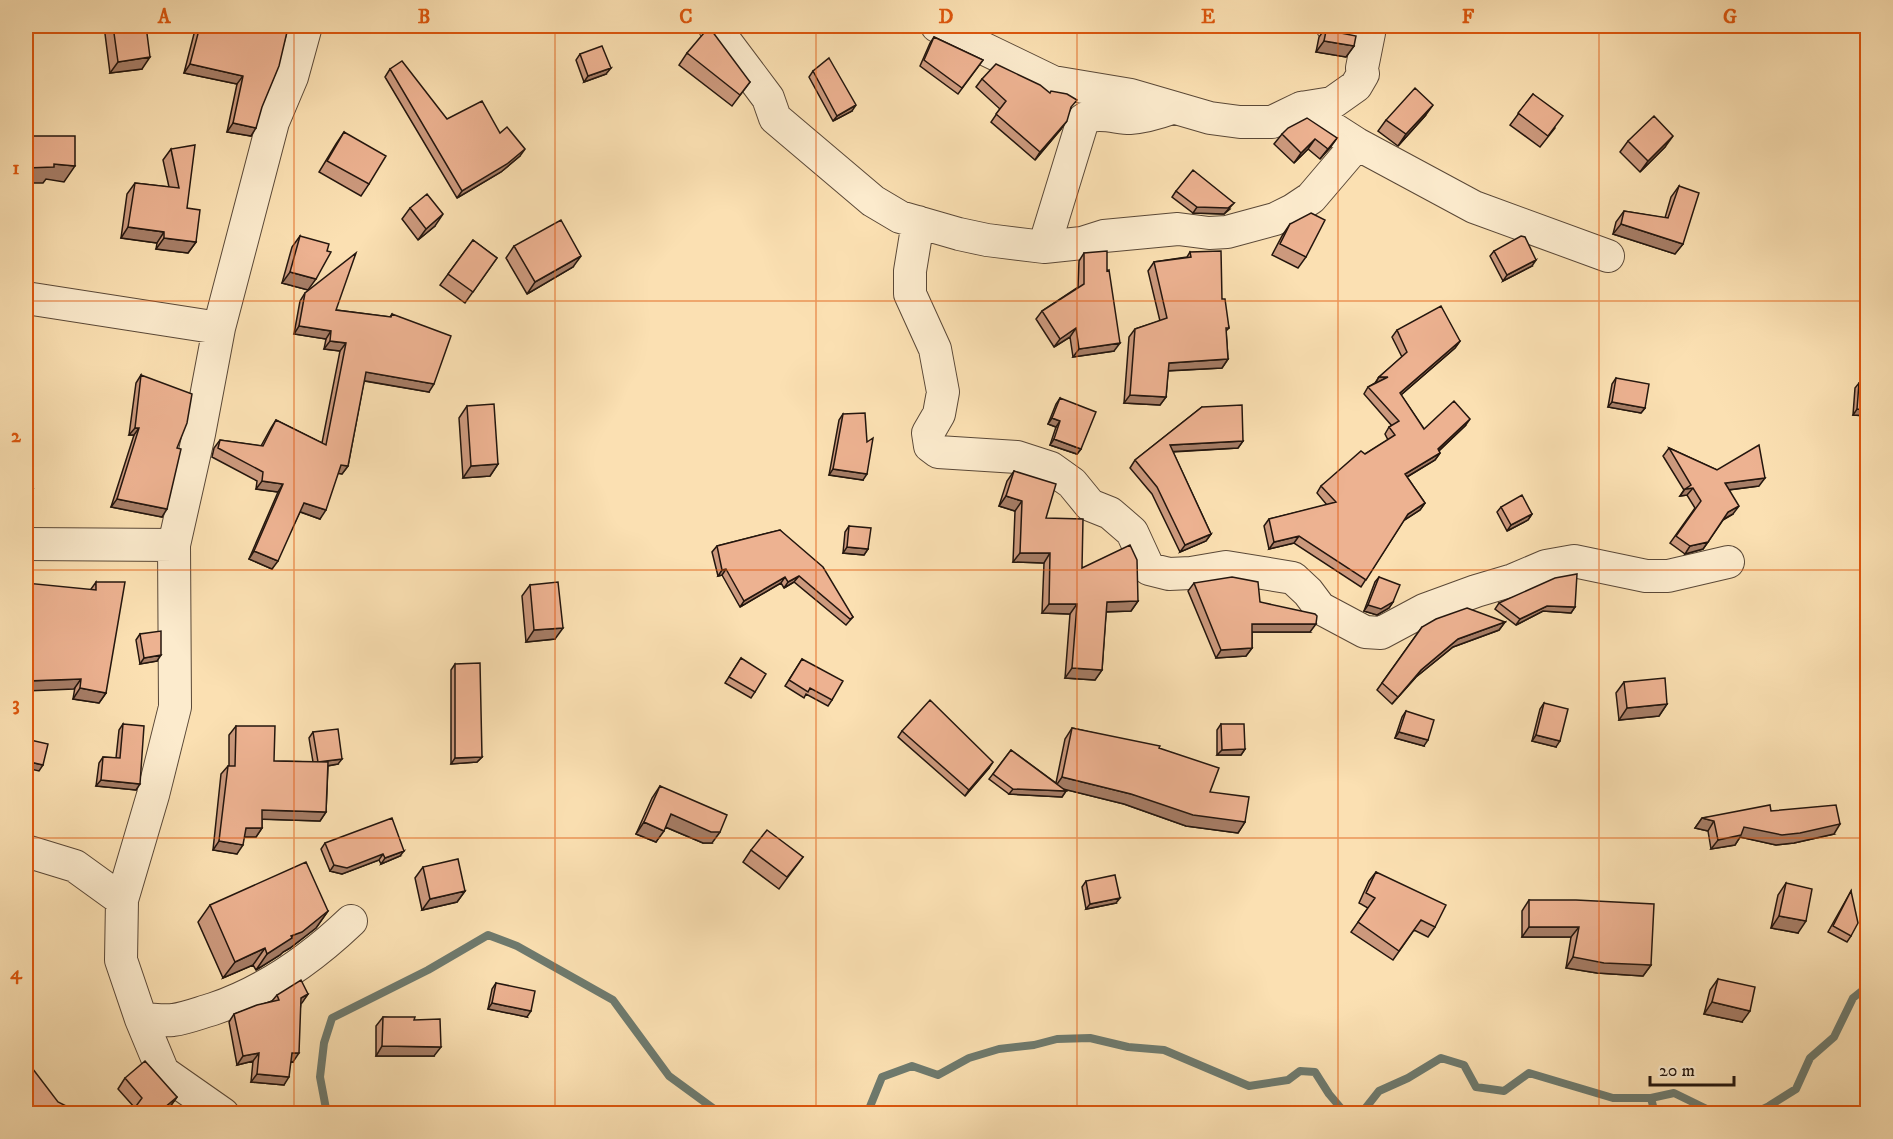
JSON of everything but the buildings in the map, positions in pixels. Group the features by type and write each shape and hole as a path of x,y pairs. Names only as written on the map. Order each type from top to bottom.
{"street":[{"path":"223,1113 163,1072 141,1019 121,960 122,900 150,805 175,707 174,545 199,434 219,327 273,122 292,77 306,26"},
{"path":"714,26 768,98 775,118 873,201 900,217 987,240 1044,247 1082,243 1104,236 1178,229 1209,233 1227,231 1275,219 1311,198 1357,144"},
{"path":"937,26 1053,82 1131,95 1210,118 1239,122 1272,122 1301,108 1332,103 1347,94 1361,80 1369,33 1332,26"},
{"path":"1044,247 1083,120 1092,115 1129,118 1145,116 1176,107"},
{"path":"1301,108 1357,144 1474,207 1608,256"},
{"path":"918,222 910,272 910,294 935,349 942,392 939,414 927,433 930,446 939,452 1017,457 1051,468 1072,483 1090,505 1110,513 1132,532 1149,569 1169,574 1226,567 1293,578 1320,608 1365,632 1381,633 1424,610 1513,580 1546,566 1574,561 1646,576 1668,576 1728,562"},
{"path":"26,298 219,327"},
{"path":"26,544 174,545"},
{"path":"26,851 75,866 122,900"},
{"path":"141,1019 171,1020 188,1017 242,999 297,967 351,921"}],"waterway":[{"path":"327,1114 320,1077 324,1043 332,1018 428,970 488,935 517,946 613,1000 669,1076 721,1114"},
{"path":"1752,1114 1796,1089 1810,1058 1834,1037 1853,998 1868,986"},
{"path":"867,1114 882,1077 912,1066 938,1075 969,1058 999,1049 1034,1045 1057,1039 1090,1038 1128,1047 1164,1050 1249,1086 1288,1080 1300,1071 1315,1072 1345,1113 1364,1110 1379,1091 1408,1078 1441,1058 1464,1065 1476,1087 1504,1091 1529,1073 1613,1098 1651,1098 1674,1093 1717,1114"},
{"path":"1651,1098 1655,1114"}]}
